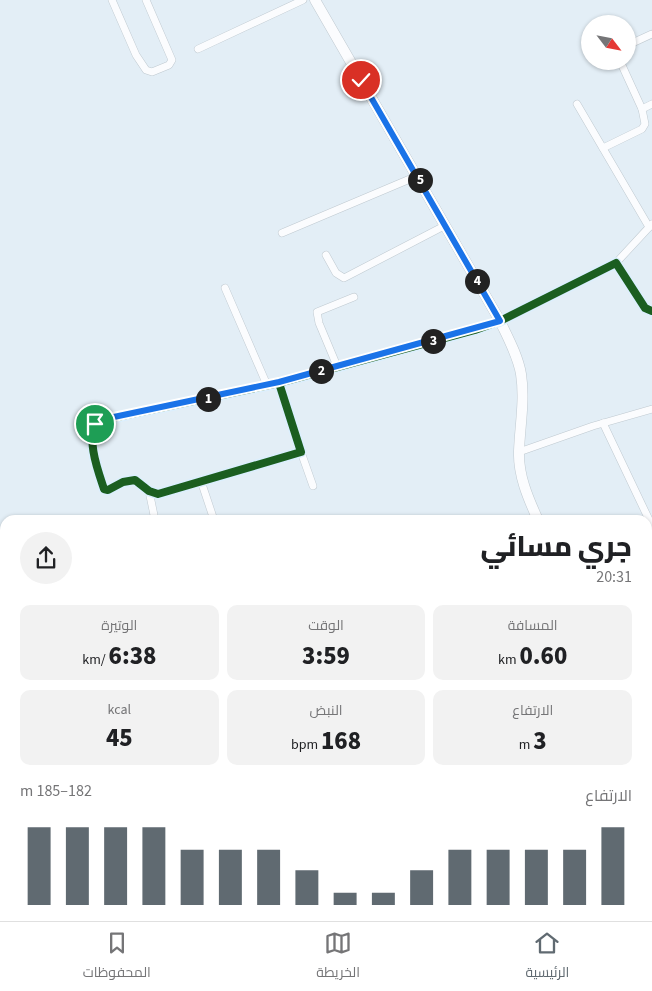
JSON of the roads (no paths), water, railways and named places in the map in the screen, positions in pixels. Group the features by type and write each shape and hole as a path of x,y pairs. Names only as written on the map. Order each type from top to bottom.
{"main road":[{"path":"315,0 446,225 500,321 515,354 521,374 523,400 519,452 522,480 536,515"}],"street":[{"path":"112,0 139,61 146,70 152,72 169,65 172,60 146,0"},
{"path":"198,48 304,0"},
{"path":"636,41 652,34"},
{"path":"603,148 642,129 645,124 642,109 624,70"},
{"path":"301,452 158,494 149,491 135,480 123,482 108,490 104,489 93,448 94,429 98,421 267,385 500,321 616,262 651,225 577,104"},
{"path":"642,109 652,104"},
{"path":"282,233 418,176"},
{"path":"326,255 336,273 344,278 446,225"},
{"path":"616,262 645,308 652,311"},
{"path":"225,288 267,385"},
{"path":"338,366 319,323 317,312 354,297"},
{"path":"279,382 314,486"},
{"path":"519,452 603,423 652,409"},
{"path":"603,423 647,515"},
{"path":"201,481 212,515"},
{"path":"149,491 154,515"}]}
